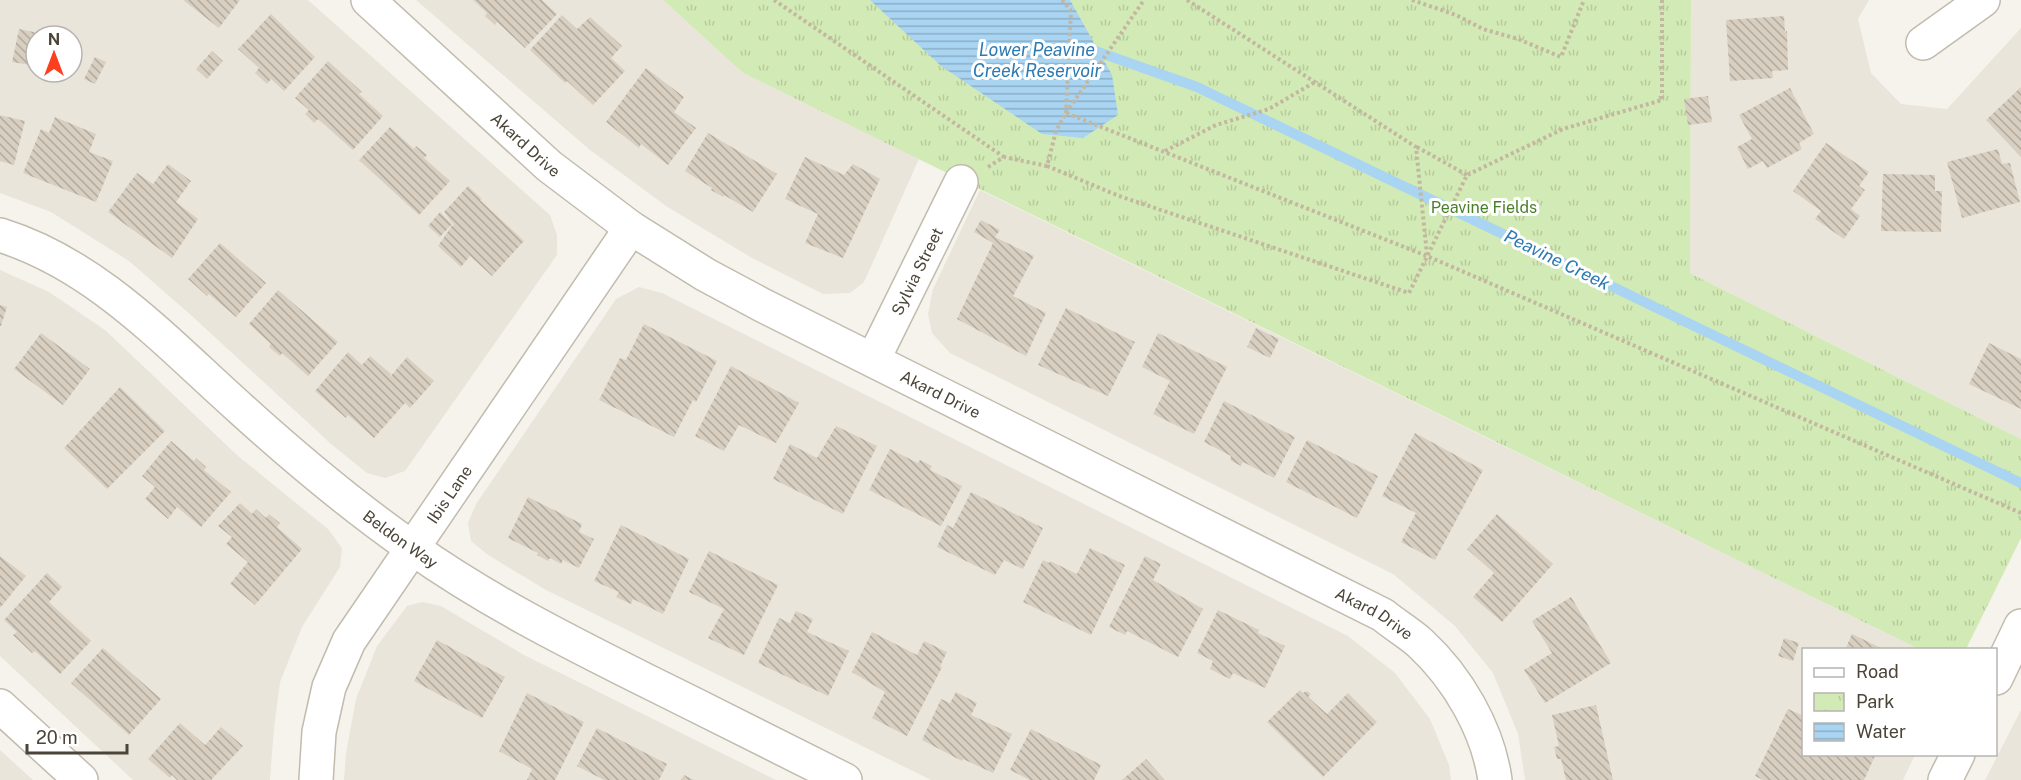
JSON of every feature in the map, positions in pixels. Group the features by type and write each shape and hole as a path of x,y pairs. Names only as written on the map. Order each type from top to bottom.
{"street":[{"name":"Akard Drive","path":"368,0 549,166 631,228 706,275 1383,615 1421,644 1455,683 1477,722 1493,766 1495,780"},
{"path":"1923,43 1983,0"},
{"name":"Sylvia Street","path":"873,360 961,182"},
{"name":"Ibis Lane","path":"316,780 319,732 329,687 349,641 631,228"},
{"name":"Beldon Way","path":"0,235 20,241 65,263 113,294 299,462 412,548 502,605 589,652 845,780"},
{"path":"1997,674 2021,626"},
{"path":"0,706 81,780"},
{"path":"1946,780 1957,756"}],"path":[{"path":"774,0 1004,157 1047,166 1119,196 1409,293 1467,175 1563,129 1662,100 1662,0"},
{"path":"1062,0 1071,11 1066,113"},
{"path":"1047,166 1056,131 1066,113 1144,0"},
{"path":"1187,0 1416,147 1467,175"},
{"path":"1412,0 1561,57 1584,0"},
{"path":"1164,152 1216,125 1269,109 1316,82"},
{"path":"1066,113 1427,256 2021,513"},
{"path":"1416,147 1427,256"},
{"path":"961,182 1004,157"}],"shaded area":[{"path":"0,0 308,0 550,215 557,235 557,255 405,471 385,478 367,473 331,444 129,261 51,212 0,193"},
{"path":"416,0 663,0 743,73 919,159 864,282 850,293 823,294 752,258 666,206 590,150"},
{"path":"1691,0 1869,0 1858,19 1871,73 1901,104 1947,109 2021,28 2021,439 1690,273"},
{"path":"980,190 1917,648 1802,648 1802,756 1915,756 1903,780 1525,780 1518,734 1493,673 1455,626 1393,574 950,353 932,333 928,314 933,289"},
{"path":"0,270 49,292 105,330 238,456 328,529 342,548 340,567 302,627 280,682 270,780 133,780 0,656"},
{"path":"639,287 662,293 1348,636 1395,673 1430,719 1449,765 1451,780 931,780 546,590 488,555 471,541 468,523 476,504 616,299"},
{"path":"422,602 441,606 524,655 776,780 344,780 346,753 356,699 377,646 407,606"},
{"path":"2021,710 2021,780 1985,780"},
{"path":"0,750 33,780 0,780"}],"green space":[{"name":"Peavine Fields","path":"663,0 1691,0 1690,273 2021,439 2021,538 1966,648 1917,648 743,73"}],"water":[{"name":"Lower Peavine Creek Reservoir","path":"870,0 1070,0 1112,75 1118,115 1083,138 1042,134 941,66"}],"building":[{"path":"183,0 240,0 219,28"},
{"path":"473,0 542,0 557,14 525,48 497,22 495,25 485,16 487,13"},
{"path":"271,14 315,57 284,91 271,79 267,84 255,73 259,68 238,49"},
{"path":"562,15 577,29 590,17 622,46 611,58 625,71 593,105 567,81 565,83 530,50"},
{"path":"1784,16 1785,32 1787,31 1788,70 1772,71 1773,78 1730,81 1726,20"},
{"path":"19,29 24,30 24,64 12,62"},
{"path":"212,51 223,61 207,79 196,69"},
{"path":"95,57 106,62 95,84 84,79"},
{"path":"328,61 362,92 359,94 383,116 353,150 318,119 314,123 305,114 309,110 295,98"},
{"path":"646,68 684,97 674,112 696,128 668,165 641,144 639,148 606,122"},
{"path":"2021,87 2021,157 1986,120"},
{"path":"1790,88 1814,134 1799,143 1802,149 1767,168 1763,161 1748,169 1737,147 1752,139 1739,115"},
{"path":"1708,96 1712,122 1688,125 1684,99"},
{"path":"0,115 25,121 14,165 0,161"},
{"path":"55,117 96,134 89,152 113,161 96,202 23,173 41,129 49,133"},
{"path":"390,127 414,149 416,146 427,155 424,158 450,181 419,215 359,160"},
{"path":"708,133 777,174 753,212 711,190 712,188 685,171"},
{"path":"1826,143 1869,172 1859,186 1865,190 1851,209 1860,216 1844,239 1815,219 1821,211 1793,191"},
{"path":"1998,149 2002,164 2010,163 2020,202 1962,218 1947,162"},
{"path":"805,157 844,175 853,164 880,179 843,258 805,243 818,214 785,199"},
{"path":"168,164 191,181 176,202 198,219 172,258 108,212 137,173 153,184"},
{"path":"1883,174 1935,175 1935,191 1942,191 1941,232 1881,231"},
{"path":"468,186 524,241 492,276 470,256 461,267 438,246 453,224 444,212"},
{"path":"440,212 452,224 440,237 428,226"},
{"path":"981,220 1000,230 995,237 1034,256 1013,296 1046,313 1026,356 957,319 993,243 974,232"},
{"path":"220,243 266,283 236,317 188,279"},
{"path":"278,290 338,342 308,376 282,353 280,356 269,347 271,344 249,324"},
{"path":"0,305 7,307 1,326 0,326"},
{"path":"1066,308 1135,342 1108,396 1038,365"},
{"path":"644,324 717,361 696,402 693,400 674,437 599,400 620,358 626,360"},
{"path":"1256,328 1279,339 1270,358 1247,347"},
{"path":"41,333 90,369 63,405 14,369"},
{"path":"1158,333 1227,367 1194,434 1153,414 1170,381 1142,367"},
{"path":"1989,343 2021,359 2021,409 1969,384"},
{"path":"348,352 362,365 370,356 391,374 389,378 407,357 434,381 410,408 405,403 374,438 348,415 346,418 315,391"},
{"path":"731,366 799,403 776,443 739,425 724,451 695,436"},
{"path":"120,387 165,431 107,489 64,448"},
{"path":"1224,401 1295,437 1274,478 1243,462 1241,466 1230,460 1231,456 1204,442"},
{"path":"836,426 877,446 843,514 773,479 790,444 817,458"},
{"path":"1415,433 1483,470 1435,560 1401,542 1416,513 1382,496"},
{"path":"1307,440 1378,476 1357,518 1286,482"},
{"path":"171,441 194,461 196,458 206,467 204,470 231,492 201,527 177,507 168,519 145,499 155,487 142,476"},
{"path":"890,449 918,463 920,460 932,466 930,470 962,486 941,526 869,490"},
{"path":"971,492 1043,528 1023,569 1004,560 995,575 937,547 947,525 953,528"},
{"path":"528,497 582,524 579,532 594,539 579,568 563,560 561,564 550,558 548,561 537,555 538,553 508,538"},
{"path":"240,503 252,514 256,509 266,518 269,514 280,523 277,527 302,549 255,605 230,584 248,562 226,544 232,537 218,526"},
{"path":"1497,514 1553,564 1502,622 1473,597 1494,573 1467,549"},
{"path":"621,525 689,559 663,614 633,599 631,604 616,597 619,592 594,581"},
{"path":"1090,548 1125,565 1091,635 1023,602 1043,560 1077,574"},
{"path":"709,551 778,585 744,655 708,638 724,609 689,592"},
{"path":"0,556 26,576 0,608"},
{"path":"1145,556 1161,564 1153,580 1203,609 1178,657 1127,631 1125,635 1109,627"},
{"path":"47,573 62,587 49,602 91,641 60,674 13,635 17,632 4,620"},
{"path":"1571,597 1611,663 1545,703 1524,670 1552,653 1532,621"},
{"path":"1218,610 1285,646 1265,688 1233,673 1230,679 1210,669 1213,661 1197,653"},
{"path":"796,611 813,619 807,632 849,651 828,696 758,663 779,618 790,623"},
{"path":"872,632 917,655 924,641 947,652 940,666 942,667 907,736 872,718 885,692 852,672"},
{"path":"1852,634 1881,648 1846,648"},
{"path":"1784,638 1799,643 1793,661 1778,656"},
{"path":"437,640 505,677 482,718 414,681"},
{"path":"103,648 161,699 129,735 71,683"},
{"path":"1300,690 1311,694 1308,697 1327,714 1348,693 1377,722 1323,777 1267,722"},
{"path":"956,692 977,703 971,715 1012,734 993,773 963,759 962,761 922,740 941,699 950,703"},
{"path":"527,693 584,722 555,780 527,780 532,769 499,751"},
{"path":"1596,705 1613,780 1566,780 1561,759 1557,759 1554,747 1559,746 1552,715"},
{"path":"1788,709 1802,715 1802,756 1875,756 1864,780 1763,780 1755,776"},
{"path":"180,723 205,745 221,727 243,746 211,780 177,780 172,775 170,778 148,759"},
{"path":"597,728 667,764 659,780 604,780 577,766"},
{"path":"1031,729 1101,765 1094,780 1030,780 1010,770"},
{"path":"1146,759 1165,780 1122,780"},
{"path":"684,775 694,780 681,780"}],"waterway":[{"name":"Peavine Creek","path":"1087,48 1197,87 2021,483"}]}
